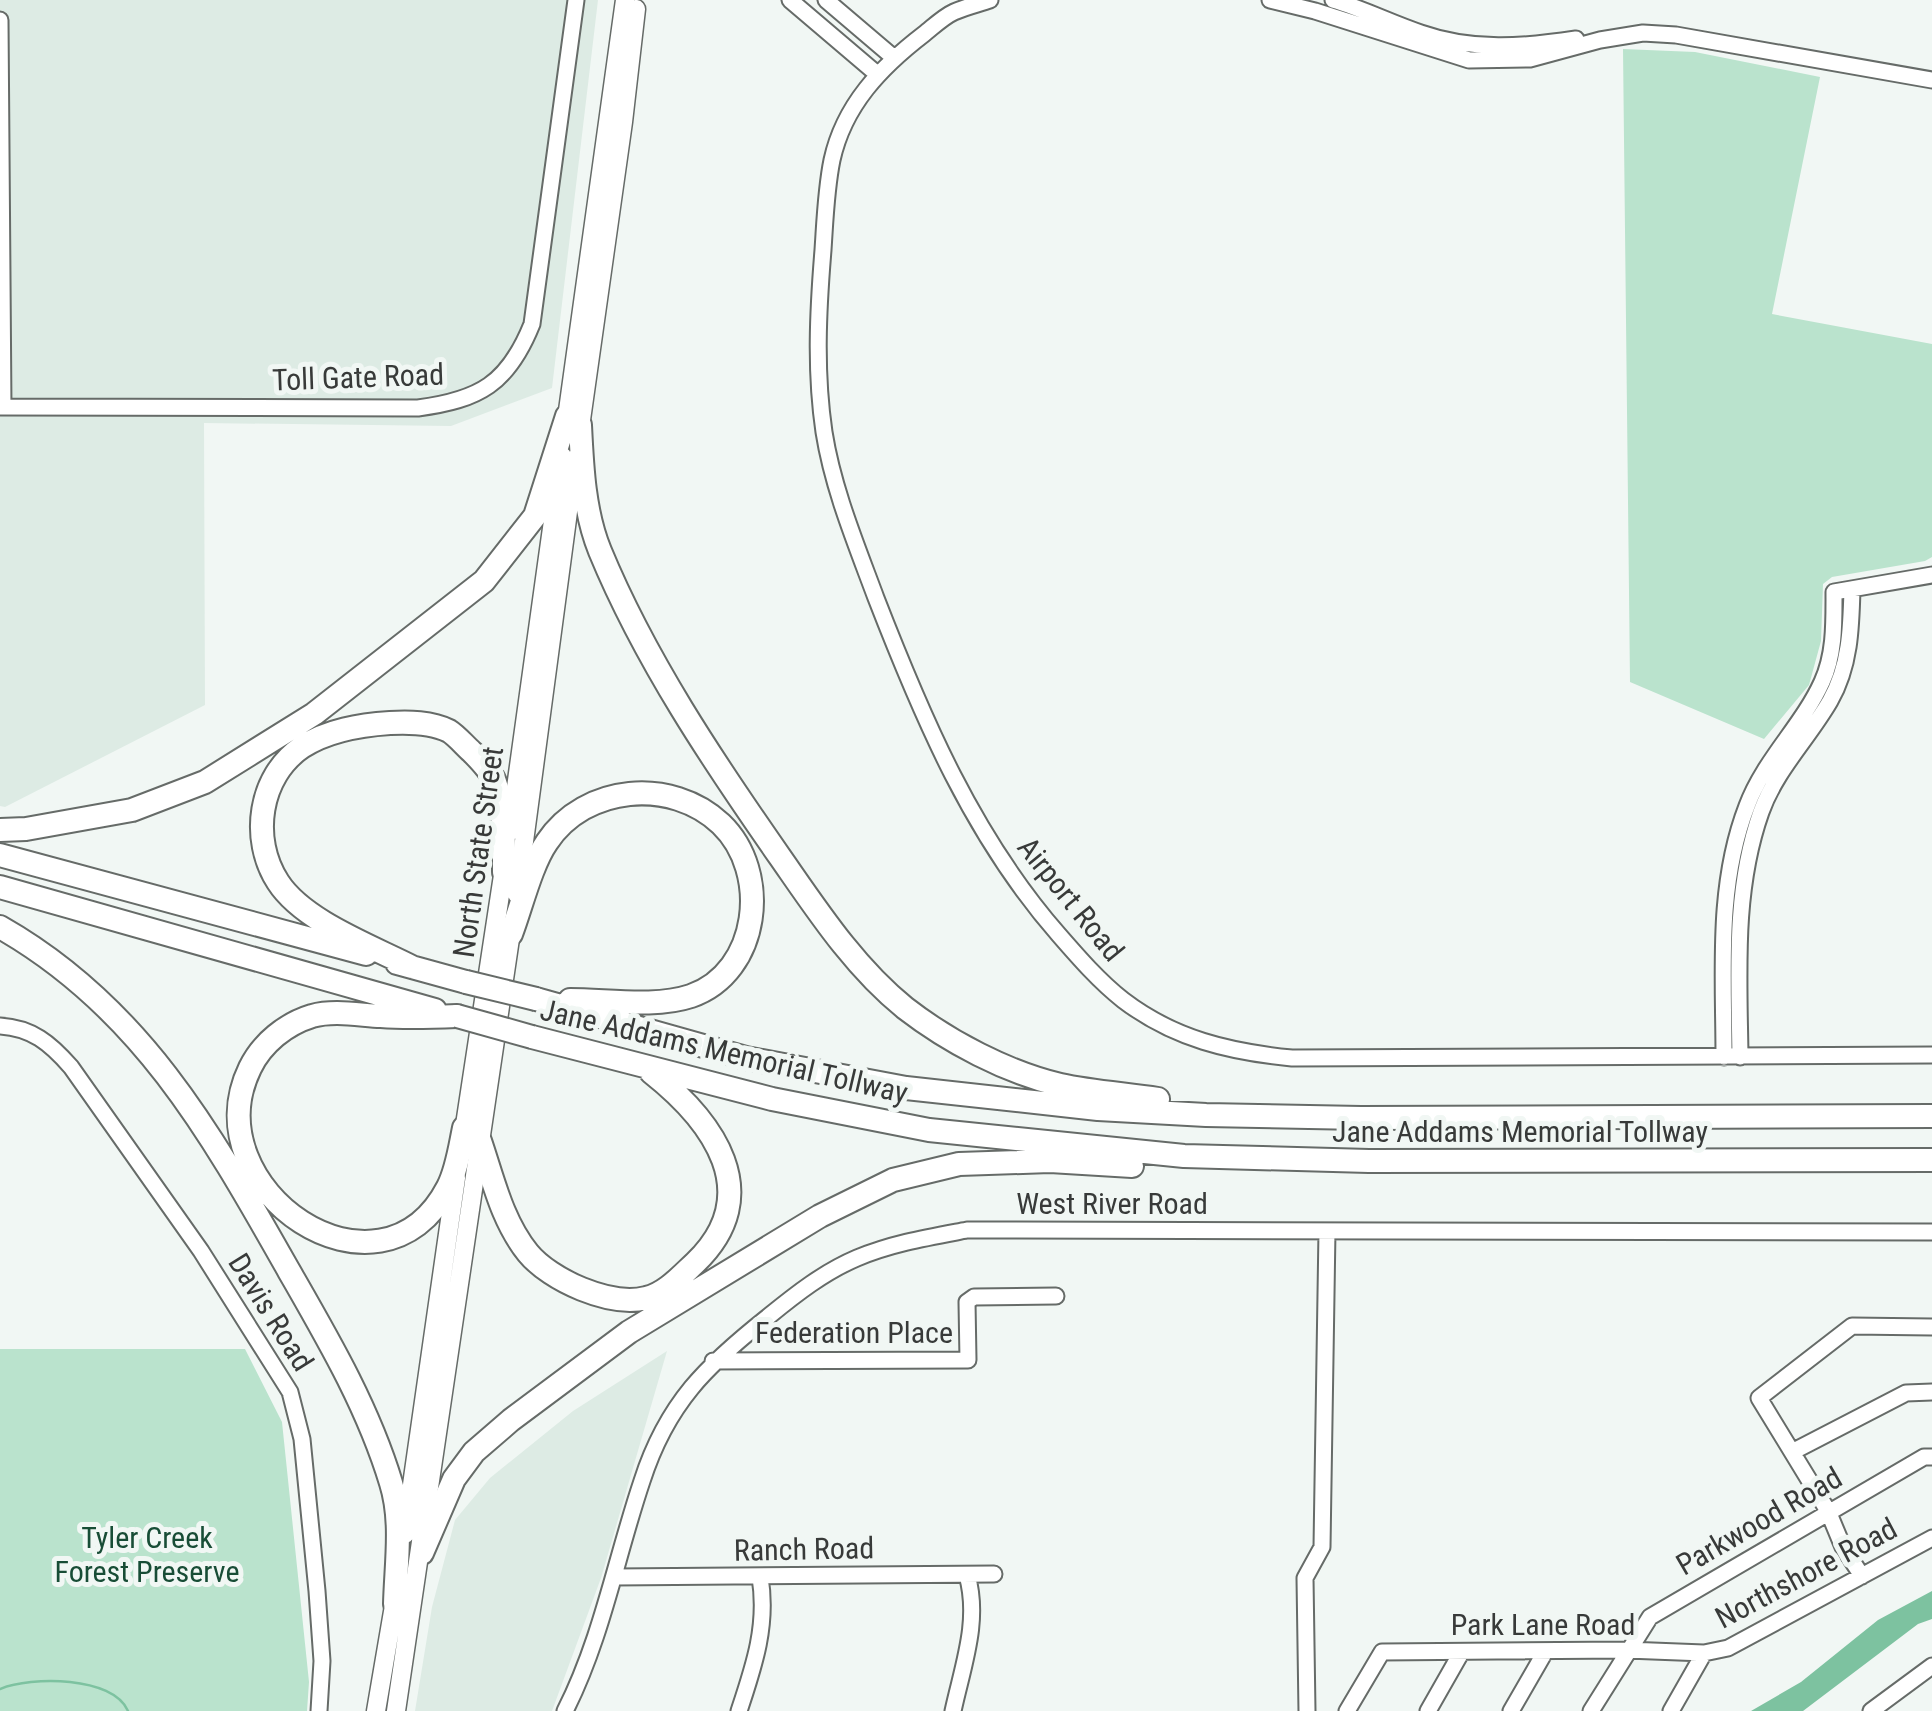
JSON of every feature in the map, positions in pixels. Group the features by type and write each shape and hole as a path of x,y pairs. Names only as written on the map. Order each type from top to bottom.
{"highway":[{"path":"0,830 132,810 205,782 314,714 484,581 535,516 574,420"},
{"path":"574,420 582,480 598,548 636,626 688,718 754,821 856,961 906,1008 972,1050 1035,1078 1229,1115"},
{"path":"412,967 304,909 278,882 261,840 263,812 268,788 288,758 304,745 336,731 374,724 415,722 450,732 494,779 503,828 504,872"},
{"path":"511,934 545,844 571,814 615,794 644,792 684,801 721,824 746,860 753,902 748,943 716,983 670,1001 536,1000"},
{"name":"Jane Addams Memorial Tollway","path":"0,855 746,1058 906,1088 1098,1109 1229,1115 1932,1116"},
{"name":"Jane Addams Memorial Tollway","path":"0,888 644,1067 772,1100 929,1130 1184,1156 1369,1162 1932,1160"},
{"path":"0,928 81,982 150,1050 262,1221 351,1379 392,1485 398,1527 395,1604"},
{"path":"457,1016 322,1014 294,1024 271,1040 251,1064 237,1121 248,1164 289,1214 326,1237 359,1242 398,1234 436,1206 472,1134"},
{"path":"472,1134 506,1217 540,1266 583,1289 626,1299 652,1297 680,1278 715,1240 728,1211 729,1188 722,1153 704,1122 675,1091 644,1067"},
{"path":"422,1552 454,1479 474,1452 526,1408 628,1332 729,1268 893,1180 959,1164 1050,1162 1264,1170 1369,1162"}],"main road":[{"name":"North State Street","path":"376,1711 472,1134 511,934 625,0"},
{"name":"North State Street","path":"396,1711 422,1552 504,872 623,122 637,0"}],"street":[{"name":"Toll Gate Road","path":"2,407 418,408 465,400 489,387 510,369 532,324 576,0"},
{"path":"790,0 877,74"},
{"path":"826,0 893,58"},
{"name":"Airport Road","path":"990,0 952,12 893,58 862,93 840,134 827,192 818,307 824,432 851,531 934,743 991,844 1044,917 1094,974 1123,1000 1182,1034 1241,1053 1292,1058 1932,1055"},
{"path":"1270,0 1469,60 1530,59 1643,33 1676,35 1932,80"},
{"path":"1333,0 1421,33 1462,43 1498,47 1583,38 1600,40"},
{"path":"0,20 2,407"},
{"path":"1732,1057 1743,875 1755,805 1768,764 1824,680 1830,658 1834,592 1932,575"},
{"path":"1755,805 1831,700 1848,654 1852,589"},
{"name":"Davis Road","path":"0,1026 22,1028 52,1044 72,1066 201,1251 290,1392 302,1439 317,1591 322,1661 319,1711"},
{"name":"West River Road","path":"565,1711 584,1675 649,1461 676,1407 713,1360 804,1287 855,1259 907,1240 967,1230 1932,1232"},
{"path":"1306,1711 1305,1578 1322,1547 1326,1231"},
{"name":"Federation Place","path":"713,1360 968,1360 966,1302 974,1297 1056,1296"},
{"path":"1862,1576 1842,1547 1828,1511 1759,1398 1852,1326 1932,1326"},
{"path":"1792,1452 1906,1393 1932,1392"},
{"name":"Parkwood Road","path":"1592,1711 1650,1617 1828,1511 1924,1457 1932,1457"},
{"name":"Northshore Road","path":"1704,1653 1728,1648 1932,1538"},
{"name":"Ranch Road","path":"615,1577 994,1574"},
{"path":"953,1711 973,1622 967,1575"},
{"path":"739,1711 761,1639 764,1603 760,1577"},
{"name":"Park Lane Road","path":"1347,1711 1382,1652 1704,1653"},
{"path":"1511,1711 1545,1652"},
{"path":"1428,1711 1462,1653"},
{"path":"1671,1711 1704,1653"},
{"path":"1871,1711 1932,1666"}],"shaded area":[{"path":"0,0 598,0 552,388 451,426 204,423 205,705 5,807 0,806"},
{"path":"667,1351 601,1578 552,1711 415,1711 432,1607 455,1520 490,1478 573,1411"},
{"path":"1932,1591 1932,1619 1918,1624 1803,1711 1751,1711 1801,1682 1878,1620"}],"green space":[{"path":"1623,49 1695,52 1820,77 1772,314 1932,344 1932,557 1832,577 1823,584 1821,641 1809,685 1764,739 1630,682"},
{"name":"Tyler Creek Forest Preserve","path":"0,1349 245,1349 282,1422 309,1682 307,1711 0,1711"}],"waterway":[{"path":"0,1689 50,1681 89,1685 119,1699 128,1711"}]}
